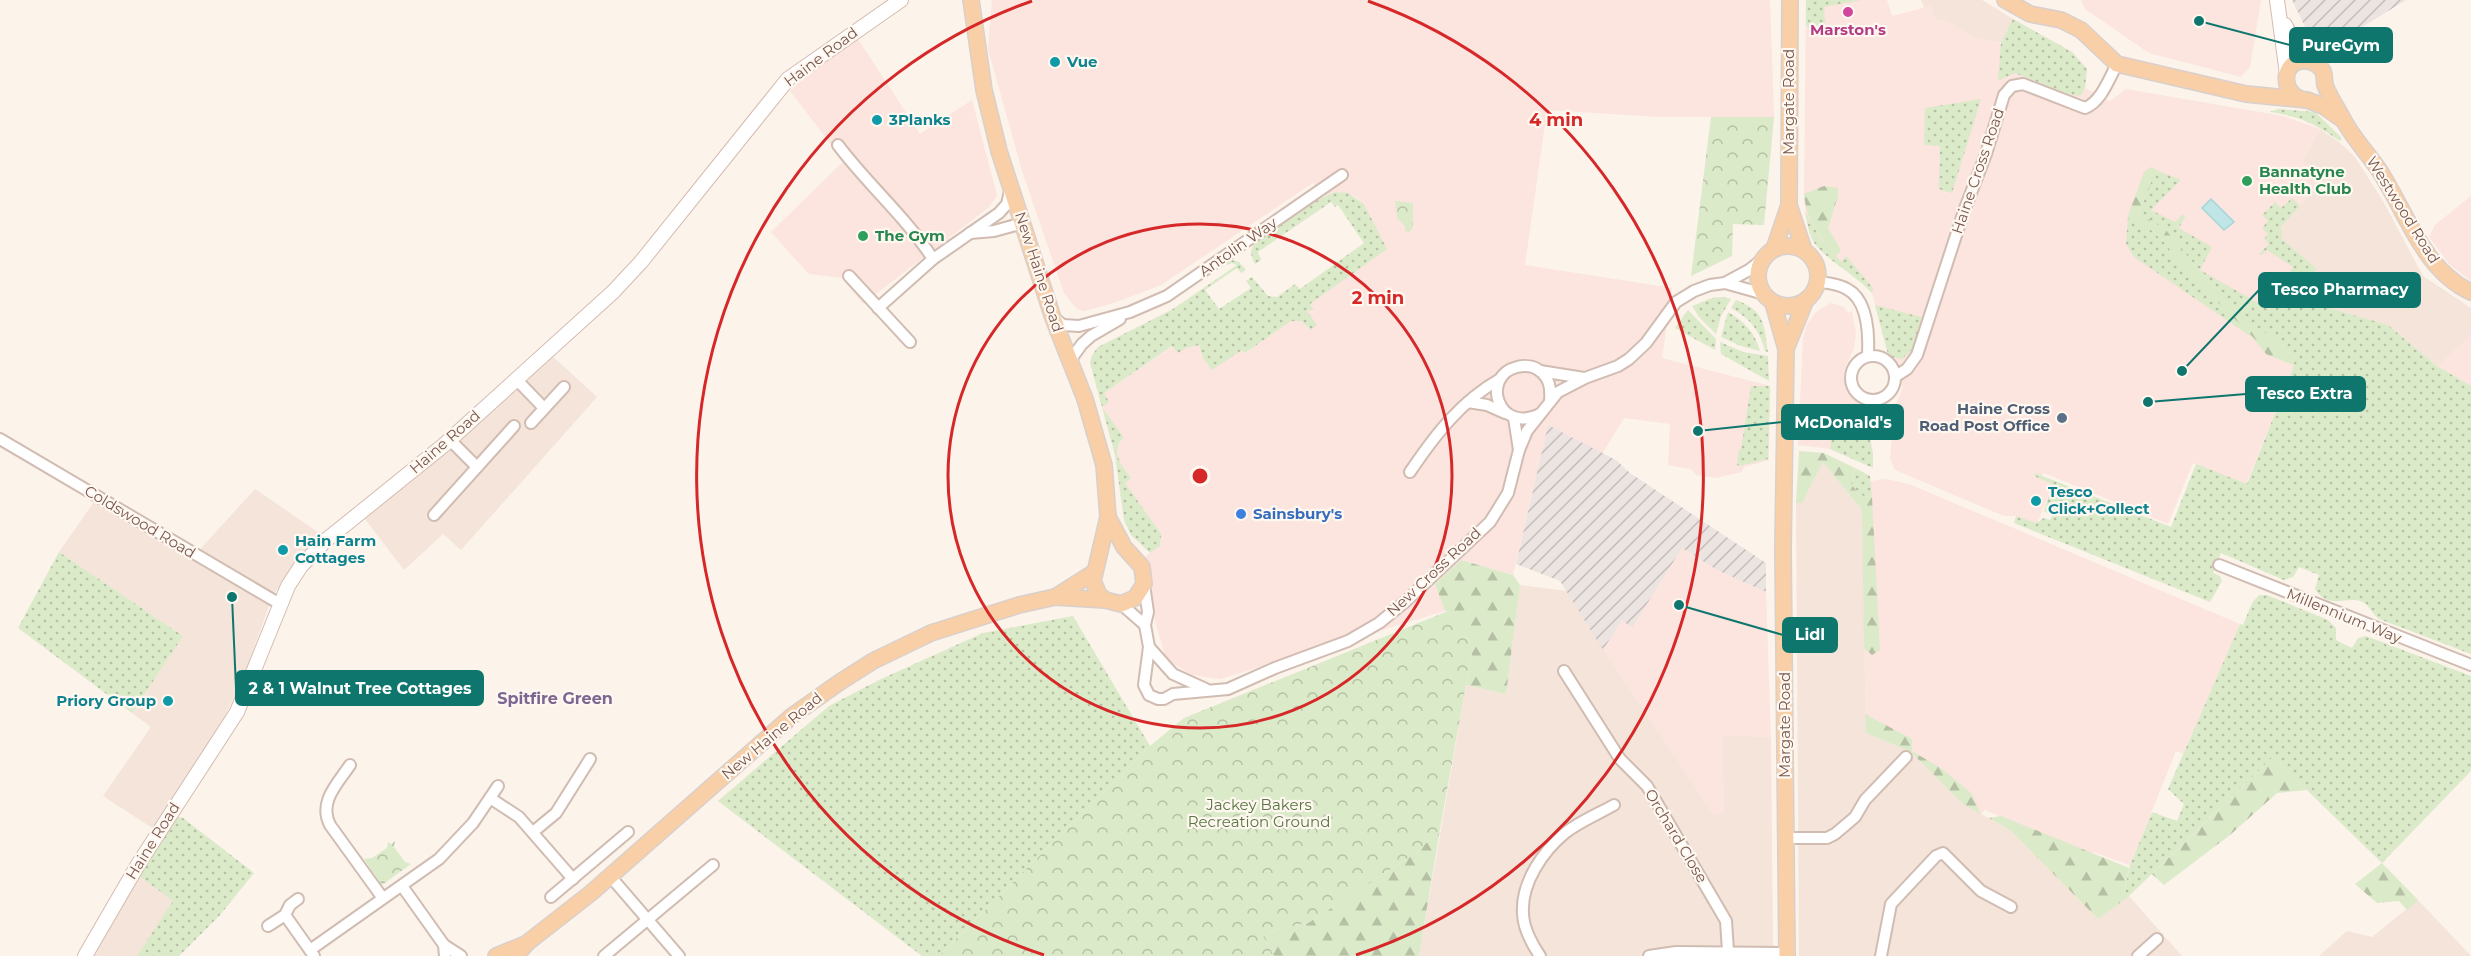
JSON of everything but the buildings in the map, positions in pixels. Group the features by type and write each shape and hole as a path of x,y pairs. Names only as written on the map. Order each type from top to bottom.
{"main road":[{"name":"New Haine Road","path":"971,0 984,90 1011,187 1053,318 1085,399 1104,465 1108,517 1095,569"},
{"name":"New Haine Road","path":"976,25 982,0"},
{"name":"Margate Road","path":"1786,349 1805,302 1814,293 1819,282 1816,262 1804,250 1789,205 1790,0"},
{"path":"2005,0 2030,14 2061,20 2081,30 2117,64"},
{"path":"2246,94 2286,77 2295,63 2308,61"},
{"name":"Westwood Road","path":"2308,61 2319,66 2323,71 2325,84 2343,120 2380,172 2430,257 2442,273 2471,292"},
{"name":"Westwood Road","path":"2117,64 2246,94 2304,100 2323,106 2343,120"},
{"name":"Westwood Road","path":"2286,77 2290,92 2304,100"},
{"path":"2304,100 2319,95 2325,84"},
{"name":"Margate Road","path":"1787,954 1783,549 1786,349 1768,299 1758,279 1789,205"},
{"path":"1768,254 1793,246 1804,250"},
{"path":"1768,299 1793,307 1805,302"},
{"name":"New Haine Road","path":"1108,517 1124,547 1142,567 1144,584"},
{"name":"New Haine Road","path":"1055,597 1095,569 1108,555 1115,552 1131,555 1137,560"},
{"path":"1095,569 1095,588 1105,600"},
{"path":"1121,604 1135,598 1144,584"},
{"name":"New Haine Road","path":"516,956 527,943 610,876 767,738 840,681 931,633 987,613 1055,597 1105,600 1121,604"},
{"name":"New Haine Road","path":"496,956 527,943"}],"street":[{"name":"Haine Road","path":"85,956 139,863 237,711 288,585 315,551 450,440 613,292 641,262 788,79 901,0"},
{"path":"2277,0 2286,77"},
{"path":"2280,15 2295,44 2308,61"},
{"name":"Haine Cross Road","path":"1896,376 1907,369 1917,355 2004,95 2012,86 2023,84 2085,108 2097,100 2117,64"},
{"path":"838,145 870,185 904,220 933,259"},
{"name":"Antolin Way","path":"1069,362 1091,336 1131,312 1167,296 1342,175"},
{"path":"878,308 933,259 999,213 1007,204 1011,187"},
{"path":"969,233 994,231 1023,223"},
{"name":"New Cross Road","path":"1146,675 1144,685 1149,695 1164,699 1173,694 1228,689 1275,668 1348,641 1379,623 1406,601 1490,522 1508,493 1519,450 1527,431 1558,392 1585,378 1618,366 1646,343 1676,303 1686,295 1710,285 1725,283 1749,270 1768,254"},
{"path":"849,276 910,342"},
{"path":"1819,282 1844,286 1861,303 1866,323 1868,356"},
{"path":"1725,283 1768,299"},
{"name":"Antolin Way","path":"1053,318 1070,327 1131,312"},
{"path":"1868,356 1887,360 1896,376 1893,387 1886,396 1875,400 1861,396 1852,383 1851,376 1857,362 1868,356"},
{"name":"New Cross Road","path":"1519,450 1510,416 1497,397 1500,379 1506,372 1521,366 1585,378"},
{"path":"1539,371 1549,384 1550,401"},
{"path":"516,379 543,407"},
{"path":"1410,472 1454,412 1478,391 1500,379"},
{"path":"531,423 543,407 564,387"},
{"path":"1468,402 1487,405 1523,420 1540,414"},
{"path":"434,515 514,426"},
{"name":"Coldswood Road","path":"0,439 280,604"},
{"path":"450,440 477,467"},
{"name":"Millennium Way","path":"2219,565 2471,665"},
{"path":"1144,584 1148,612 1145,625 1149,647 1146,675"},
{"path":"1121,604 1145,625"},
{"path":"1149,647 1171,672 1176,684 1173,694"},
{"path":"1146,675 1154,668 1171,672 1206,690"},
{"name":"Orchard Close","path":"1564,671 1620,759 1647,786 1726,921 1728,951"},
{"path":"1786,838 1827,838 1835,834 1855,818 1865,800 1891,766 1906,757"},
{"path":"533,832 556,813 590,759"},
{"path":"350,765 328,799 326,815 330,825 382,897"},
{"path":"285,915 312,953 382,897 402,886 452,847 473,823 498,786"},
{"path":"490,798 519,817 573,879"},
{"path":"1540,956 1532,944 1522,914 1527,883 1546,853 1566,833 1614,805"},
{"path":"550,897 628,832"},
{"path":"1881,956 1891,904 1936,856 1943,853 1982,891 2011,907"},
{"path":"604,956 713,865"},
{"path":"610,876 648,919 672,954"},
{"path":"402,886 444,951 461,956"},
{"path":"268,926 285,915 290,905 298,899"},
{"path":"2138,956 2157,939"},
{"path":"1649,956 1676,952 1728,951 1787,954"}],"shaded area":[{"path":"992,0 1770,0 1774,117 1659,117 1547,110 1525,265 1672,288 1662,358 1770,386 1769,460 1744,467 1742,472 1716,478 1696,475 1691,469 1668,465 1670,424 1624,418 1602,454 1548,425 1513,575 1461,560 1435,584 1445,611 1220,679 1192,675 1166,659 1155,621 1150,570 1143,558 1160,546 1161,534 1124,482 1131,478 1116,452 1124,438 1102,407 1104,393 1173,346 1186,348 1199,345 1203,358 1243,349 1245,353 1291,321 1301,321 1310,329 1307,311 1310,304 1386,249 1364,204 1354,196 1335,192 1323,196 1313,183 1161,285 1114,303 1084,311 1077,309 1064,293 1023,174 988,49"},
{"path":"1806,0 1887,0 1892,16 1931,6 1936,20 1947,21 1971,36 2001,43 2013,19 2072,52 2087,69 2085,88 2110,101 2126,89 2283,116 2320,129 2302,160 2323,180 2281,228 2282,239 2317,269 2287,296 2258,342 2266,354 2294,365 2246,484 2193,463 2168,524 2044,473 2042,476 2035,473 2034,476 2053,483 2037,524 2016,516 2004,516 1895,470 1890,458 1895,407 1903,387 1888,354 1872,293 1833,261 1813,240 1806,217 1804,194"},
{"path":"1921,0 1982,0 2013,19 2001,43 1971,36 1947,21 1936,20 1931,6 1924,8"},
{"path":"2081,0 2261,0 2250,67 2241,77 2149,53 2085,9"},
{"path":"2292,0 2406,0 2328,48 2311,39"},
{"path":"858,39 920,134 972,100 997,195 989,207 863,304 842,278 809,274 771,232 844,161 790,91 809,73"},
{"path":"2320,129 2355,157 2383,201 2423,276 2471,308 2471,386 2437,366 2388,325 2287,296 2317,269 2282,239 2281,227 2323,180 2302,161"},
{"path":"2471,196 2471,281 2450,265 2429,237 2435,225"},
{"path":"1831,303 1844,307 1848,313 1852,311 1856,333 1854,348 1844,370 1844,380 1846,389 1862,407 1865,415 1862,411 1854,410 1853,419 1833,424 1830,449 1798,445 1803,338 1807,324 1816,312"},
{"path":"2471,334 2471,386 2437,366"},
{"path":"550,354 597,397 461,550 443,534 404,570 365,519"},
{"path":"1548,425 1616,460 1630,473 1766,563 1766,592 1717,570 1682,548 1632,628 1622,620 1603,650 1560,581 1516,564"},
{"path":"1823,462 1862,510 1866,733 1911,752 1963,804 2010,830 2098,919 2129,896 2182,956 1799,956 1796,503 1802,503"},
{"path":"1886,479 1909,484 2240,624 2183,754 2176,751 2130,865 2093,852 2092,854 1985,810 1981,814 1963,804 1911,752 1866,733 1862,510 1871,481"},
{"path":"255,489 322,535 301,557 273,595 244,675 221,725 154,829 103,796 151,727 132,713 183,636 59,552 96,499 193,557"},
{"path":"1682,548 1717,570 1766,592 1771,737 1722,736 1724,814 1713,814 1603,650 1622,620 1632,628"},
{"path":"1520,585 1567,591 1713,814 1724,814 1722,735 1771,737 1773,956 1419,956 1466,685 1506,694"},
{"path":"138,875 174,901 137,956 91,956"},
{"path":"2418,900 2471,956 2319,956 2347,931 2372,937"}],"green space":[{"path":"1806,0 1861,0 1824,7 1826,33 1817,33 1806,25"},
{"path":"2013,19 2072,52 2087,69 2085,88 2080,96 2064,93 2015,73 1998,81 2001,43"},
{"path":"1981,99 1952,193 1939,189 1940,146 1924,145 1925,108"},
{"path":"2278,109 2315,112 2342,138 2340,141 2299,118 2270,112"},
{"path":"1711,117 1774,117 1764,225 1733,224 1732,256 1691,276"},
{"path":"2151,167 2156,170 2139,214 2165,229 2200,271 2259,330 2272,335 2295,358 2294,365 2266,354 2258,342 2181,266 2166,244 2151,230 2128,216 2144,172"},
{"path":"2156,170 2181,180 2151,210 2175,222 2183,214 2185,217 2179,228 2212,247 2200,270 2269,309 2293,267 2267,250 2262,255 2259,254 2269,244 2264,239 2268,234 2262,228 2268,221 2262,215 2275,202 2281,208 2292,198 2300,206 2281,227 2282,239 2317,269 2288,296 2388,325 2437,366 2471,386 2471,654 2379,619 2363,602 2357,600 2332,601 2320,596 2315,589 2319,575 2299,567 2293,577 2284,580 2221,553 2213,573 2220,576 2222,581 2210,602 2014,523 2016,516 2036,523 2044,518 2050,520 2052,516 2044,511 2052,484 2034,476 2035,473 2171,527 2196,464 2247,484 2294,365 2266,354 2253,338 2134,257 2126,244 2128,216 2151,230 2166,244 2181,266 2258,330 2200,271 2165,229 2138,214"},
{"path":"1824,186 1838,188 1838,196 1828,228 1841,250 1835,257 1815,228 1805,203 1804,194"},
{"path":"1335,192 1348,193 1364,204 1387,249 1310,304 1314,310 1307,311 1317,325 1311,330 1301,321 1291,321 1245,353 1242,350 1212,370 1203,358 1199,345 1186,348 1178,353 1172,346 1104,393 1109,402 1102,407 1124,438 1117,453 1131,478 1125,483 1161,534 1160,546 1150,553 1131,535 1124,520 1115,455 1090,363 1092,355 1098,347 1173,309 1237,265 1232,263 1227,265 1225,262 1232,260 1239,262 1246,270 1241,273 1237,268 1205,290 1219,309 1251,288 1246,281 1252,277 1268,296 1277,297 1295,284 1300,289 1364,243 1338,205 1335,207 1331,202 1258,252 1261,260 1255,264 1251,250 1258,240 1278,224"},
{"path":"1395,201 1413,203 1413,228 1409,232 1405,231 1405,226 1397,218"},
{"path":"1805,211 1820,238 1841,262 1846,256 1873,288 1872,293 1816,246 1810,233"},
{"path":"1712,298 1731,299 1721,316 1716,334 1699,317 1692,306"},
{"path":"1736,300 1746,304 1758,314 1764,326 1768,352 1765,351 1753,326 1744,316 1731,308"},
{"path":"1875,305 1925,318 1914,345 1902,359 1888,354"},
{"path":"1688,310 1716,339 1715,350 1675,328"},
{"path":"1728,312 1748,328 1760,351 1721,337"},
{"path":"1720,342 1743,352 1768,356 1769,381 1721,354"},
{"path":"1751,386 1770,386 1768,459 1739,466 1737,465 1739,450"},
{"path":"1856,408 1865,415 1873,453 1873,468 1830,449 1833,423 1837,424 1838,418 1853,419"},
{"path":"1799,451 1824,453 1855,468 1851,484 1860,495 1872,498 1880,650 1872,655 1864,648 1862,510 1823,462 1802,503 1796,503"},
{"path":"1855,468 1870,476 1872,498 1860,495 1851,484"},
{"path":"59,552 183,636 132,713 18,628"},
{"path":"1461,560 1513,575 1520,585 1506,694 1466,685 1473,646 1448,611 1445,611 1435,584"},
{"path":"2259,595 2267,595 2328,620 2336,628 2336,640 2352,648 2358,638 2366,636 2471,676 2471,771 2382,863 2273,757 2129,896 2124,893 2130,865 2152,812 2177,821 2184,804 2168,789 2240,624 2243,625 2252,603"},
{"name":"Jackey Bakers Recreation Ground","path":"1448,611 1473,646 1440,829 1417,852 1308,923 1277,929 1263,936 1274,956 939,956 1150,746 1184,718"},
{"path":"1073,616 1150,746 939,956 922,956 718,801 829,706 879,680 983,633"},
{"path":"1865,714 1912,739 1912,751 1942,769 1971,793 1981,814 1963,804 1911,752 1866,733"},
{"path":"2273,757 2307,790 2277,793 2230,835 2164,885 2152,874"},
{"path":"175,816 183,818 254,873 220,915 179,956 137,956 173,901 138,875"},
{"path":"2001,816 2129,868 2124,892 2129,896 2098,919 2010,830 1989,818"},
{"path":"1440,829 1419,956 1274,956 1263,936 1277,929 1308,923 1417,852"},
{"path":"395,841 394,847 405,862 411,864 382,885 364,859 372,858 387,848 388,842 391,844"},
{"path":"2382,863 2418,900 2407,910 2399,901 2377,903 2355,884"}],"water":[{"path":"2211,199 2234,222 2224,230 2202,208"}],"place":[{"name":"Marston's","path":"1848,12"},
{"name":"PureGym","path":"2199,21"},
{"name":"Vue","path":"1055,62"},
{"name":"3Planks","path":"877,120"},
{"name":"Bannatyne Health Club","path":"2247,181"},
{"name":"The Gym","path":"863,236"},
{"name":"Tesco Pharmacy","path":"2182,371"},
{"name":"Tesco Extra","path":"2148,402"},
{"name":"Haine Cross Road Post Office","path":"2062,418"},
{"name":"McDonald's","path":"1698,431"},
{"name":"Tesco Click+Collect","path":"2036,501"},
{"name":"Sainsbury's","path":"1241,514"},
{"name":"Hain Farm Cottages","path":"283,550"},
{"name":"2 & 1 Walnut Tree Cottages","path":"232,597"},
{"name":"Lidl","path":"1679,605"},
{"name":"Priory Group","path":"168,701"}],"district":[{"name":"Spitfire Green","path":"555,698"}]}
